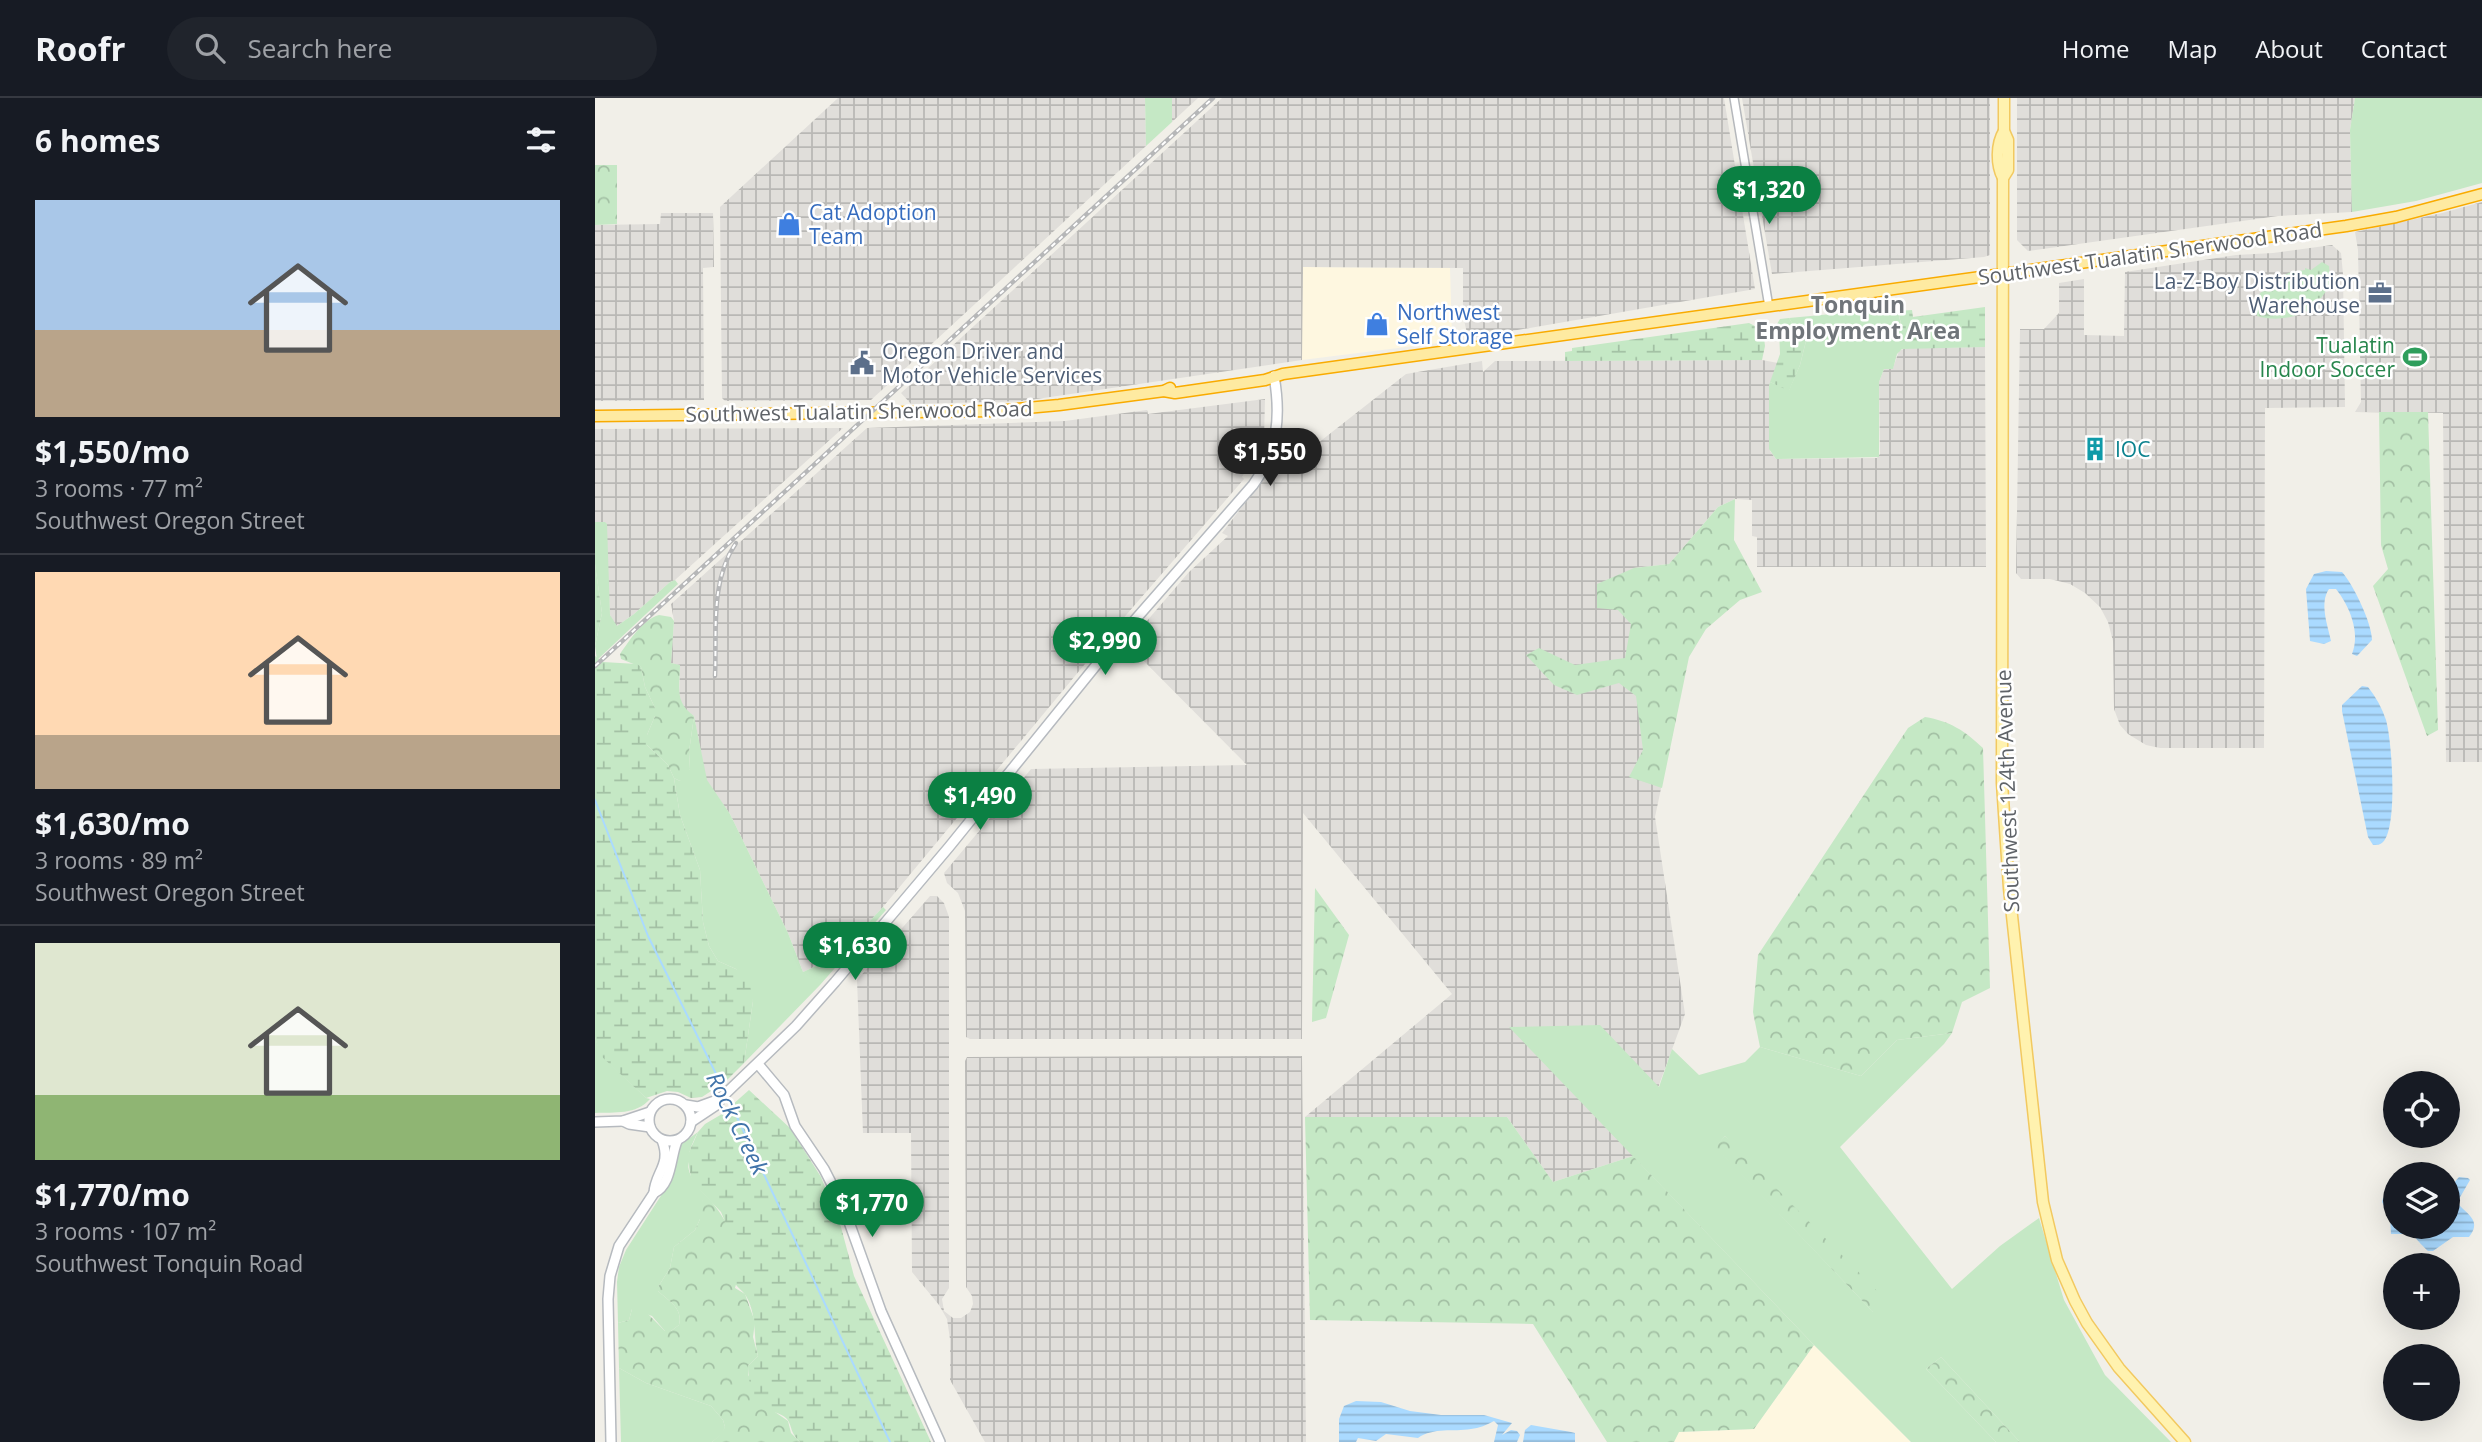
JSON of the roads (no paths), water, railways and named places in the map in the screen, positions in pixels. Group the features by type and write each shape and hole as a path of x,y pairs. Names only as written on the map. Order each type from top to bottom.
{"highway":[{"name":"Southwest Tualatin Sherwood Road","path":"595,416 976,412 1049,407 1164,391 1175,393 1265,380 1275,376 2346,226 2396,217 2482,194"}],"main road":[{"name":"Southwest 124th Avenue","path":"2004,98 2004,131 2008,139 2008,170 2003,178 2004,833 2043,1202 2057,1260 2087,1323 2119,1368 2185,1442"},
{"path":"691,1122 718,1104 720,1099 796,1026 950,847 1106,653 1253,485 1267,463 1278,429 1275,376"},
{"path":"758,1064 784,1095 795,1126 819,1161 839,1198 881,1311 940,1442"},
{"path":"595,1122 623,1121 650,1112 660,1100 669,1097 698,1107 720,1099"},
{"path":"611,1442 608,1299 610,1276 619,1246 654,1194 660,1190 677,1141 688,1131 691,1122 686,1105"},
{"path":"650,1112 650,1127 654,1134 662,1140 677,1141"},
{"path":"623,1121 650,1127"},
{"path":"654,1194 654,1186 666,1157 662,1140"}],"street":[{"path":"1734,98 1769,307"}],"water":[{"path":"2326,571 2342,572 2365,614 2372,640 2357,656 2352,654 2355,637 2352,620 2336,589 2329,589 2325,601 2331,641 2324,644 2310,641 2306,589 2314,574"},
{"path":"2362,686 2368,687 2381,707 2390,746 2391,820 2383,842 2377,845 2373,845 2368,837 2342,711 2342,705"},
{"path":"2460,1177 2470,1180 2460,1197"},
{"path":"2460,1206 2474,1223 2469,1237 2460,1237"},
{"path":"2416,1239 2450,1239 2433,1251 2428,1251"},
{"path":"1356,1401 1381,1402 1410,1411 1441,1415 1484,1415 1512,1423 1502,1435 1511,1430 1520,1435 1517,1442 1494,1442 1498,1425 1494,1421 1477,1428 1437,1431 1418,1438 1386,1434 1376,1441 1358,1438 1356,1442 1339,1442 1339,1419 1344,1406"},
{"path":"1531,1425 1575,1433 1575,1442 1523,1442 1525,1430"}],"waterway":[{"name":"Rock Creek","path":"595,800 648,936 724,1090"},
{"name":"Rock Creek","path":"728,1098 890,1442"}],"railway":[{"path":"595,666 1213,98"},
{"path":"715,676 718,590 722,573 736,543"}],"place":[{"name":"Cat Adoption Team","path":"789,224"},
{"name":"La-Z-Boy Distribution Warehouse","path":"2380,293"},
{"name":"Northwest Self Storage","path":"1377,324"},
{"name":"Tualatin Indoor Soccer","path":"2415,357"},
{"name":"Oregon Driver and Motor Vehicle Services","path":"862,363"},
{"name":"IOC","path":"2095,449"}],"district":[{"name":"Tonquin Employment Area","path":"1858,317"}]}
